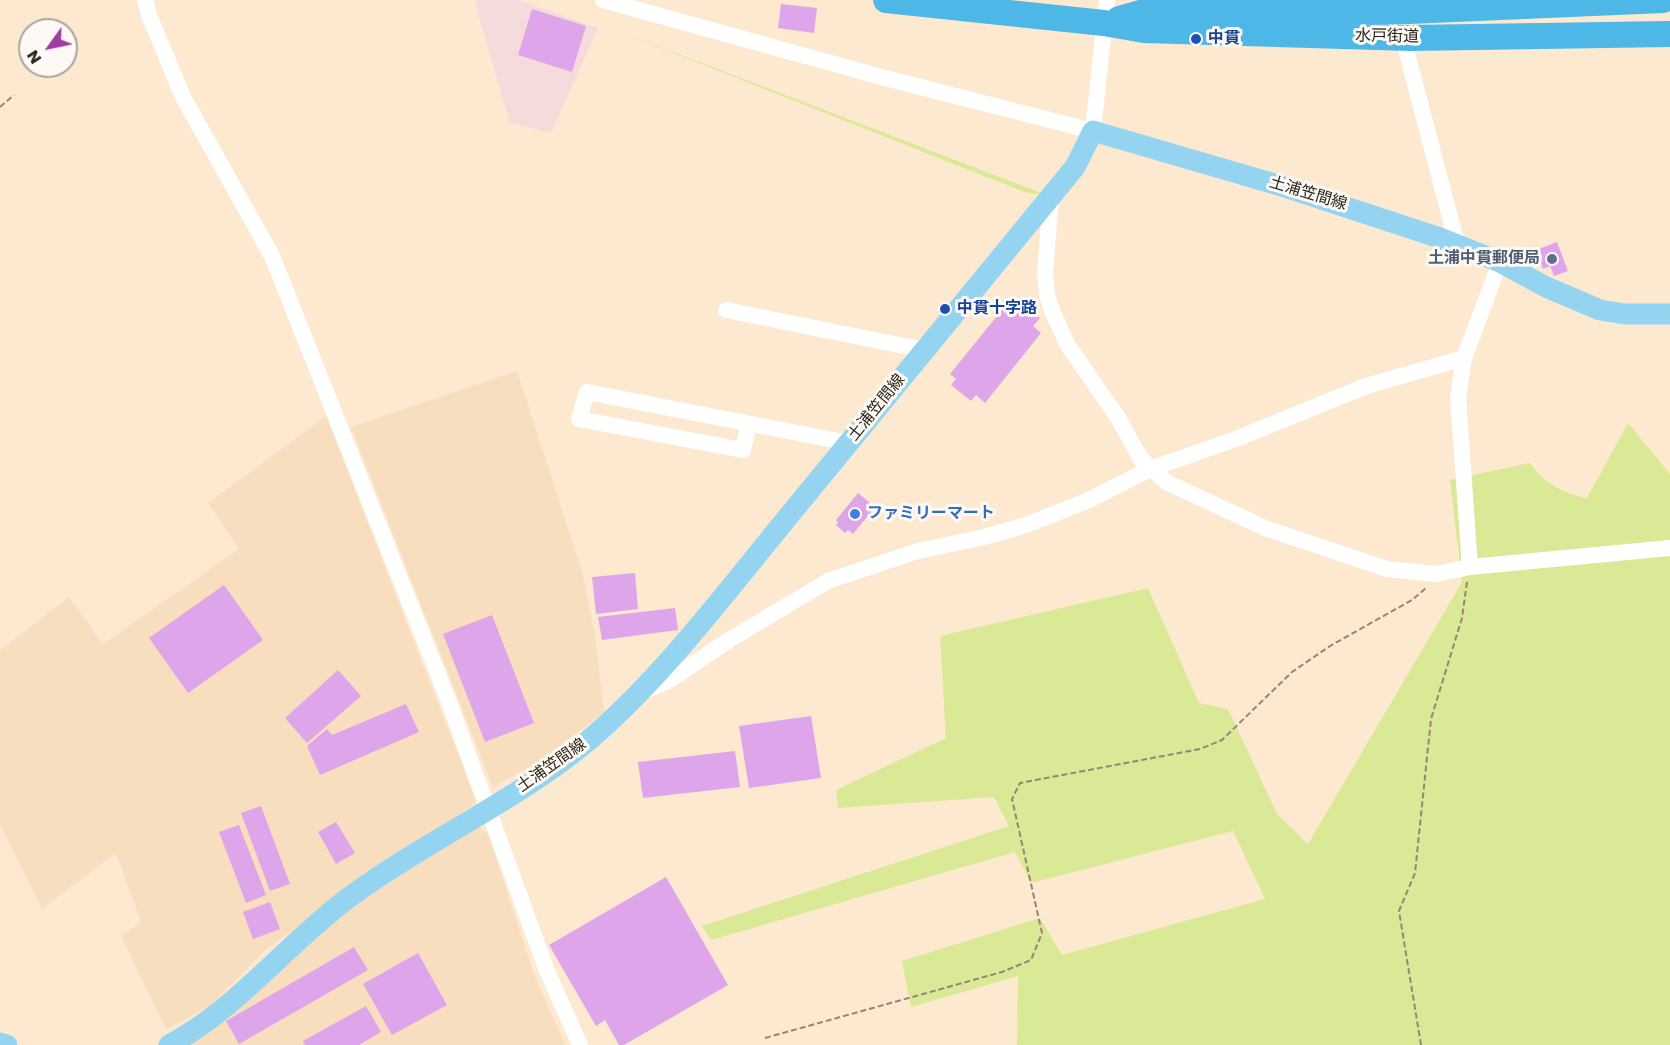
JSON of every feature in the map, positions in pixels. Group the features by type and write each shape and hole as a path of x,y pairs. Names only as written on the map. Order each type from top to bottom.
{"highway":[{"name":"水戸街道","path":"886,0 1144,12 1408,11 1663,0"},
{"name":"水戸街道","path":"1106,11 1144,30 1403,38 1670,34"}],"main road":[{"name":"土浦笠間線","path":"169,1045 203,1025 229,1004 350,897 489,809 576,750 639,693 692,634 1075,167 1093,131 1308,194 1457,244 1500,262 1575,301 1600,310 1626,314 1670,314"},
{"path":"0,1043 7,1045"}],"street":[{"path":"144,0 148,15 183,97 272,256 449,702 547,971 580,1045"},
{"path":"603,0 873,75 1093,131 1106,11"},
{"path":"1403,38 1457,244"},
{"path":"1051,196 1045,274 1047,295 1053,313 1067,344 1118,418 1141,459 1150,469 1174,486 1265,528 1387,569 1436,574 1470,567 1670,548"},
{"path":"1470,567 1458,397 1464,358 1500,262"},
{"path":"726,310 924,350"},
{"path":"639,693 668,681 729,640 828,581 918,551 984,537 1026,525 1072,507 1150,469 1236,439 1366,386 1464,358"},
{"path":"748,424 743,450 579,419 587,392 849,443"}],"path":[{"path":"0,107 14,95"},
{"path":"1421,1045 1399,911 1415,873 1431,719 1462,618 1470,567"},
{"path":"765,1038 1002,972 1031,960 1042,933 1012,799 1020,783 1200,749 1222,740 1292,672 1330,646 1412,600 1444,572"}],"shaded area":[{"path":"477,0 518,0 598,28 551,133 510,123 475,4"},
{"path":"517,371 583,575 595,636 604,712 542,760 493,787 351,427"},
{"path":"326,416 476,801 266,949 210,1006 166,1029 121,936 141,922 116,853 42,909 0,824 0,650 69,597 103,644 239,549 208,503"},
{"path":"479,827 488,834 534,974 565,1045 186,1045 314,931 412,865"}],"green space":[{"path":"618,31 1044,194 1027,193"},
{"path":"1628,423 1670,474 1670,1045 1017,1045 1018,976 911,1007 902,961 1040,918 1062,955 1265,899 1233,831 1031,883 1015,852 711,940 702,926 1009,826 994,797 838,808 836,790 946,738 940,636 1148,588 1199,703 1228,709 1277,814 1308,844 1462,582 1450,480 1530,463 1554,486 1570,494 1587,498"}],"building":[{"path":"781,4 817,8 814,33 778,28"},
{"path":"532,9 586,26 572,72 518,55"},
{"path":"1557,242 1568,271 1554,276 1550,266 1543,269 1536,250"},
{"path":"1020,302 1040,318 1033,326 1041,333 985,403 976,395 971,401 951,385 956,379 950,374 1006,305 1010,308"},
{"name":"ファミリーマート","path":"858,493 875,507 853,534 848,530 845,533 836,525 838,523 836,520"},
{"path":"635,573 638,609 596,614 592,577"},
{"path":"224,585 263,640 188,693 149,638"},
{"path":"675,608 678,630 602,640 598,617"},
{"path":"492,615 534,723 485,742 443,634"},
{"path":"338,670 361,696 307,743 285,718"},
{"path":"406,704 419,732 320,775 307,746 327,729 332,735"},
{"path":"811,716 821,778 749,788 739,726"},
{"path":"735,751 740,787 643,798 638,762"},
{"path":"261,806 290,884 270,891 241,813"},
{"path":"336,822 355,853 336,864 318,832"},
{"path":"239,825 266,895 246,903 219,832"},
{"path":"666,877 728,985 624,1045 619,1045 605,1020 596,1026 549,945"},
{"path":"270,902 280,929 253,939 243,912"},
{"path":"354,947 368,970 239,1044 226,1021"},
{"path":"418,953 447,1005 392,1035 363,984"},
{"path":"366,1006 381,1032 359,1045 305,1045 303,1041"}],"place":[{"name":"中貫","path":"1196,39"},
{"name":"土浦中貫郵便局","path":"1552,259"},
{"name":"中貫十字路","path":"945,309"},
{"name":"ファミリーマート","path":"855,514"}]}
